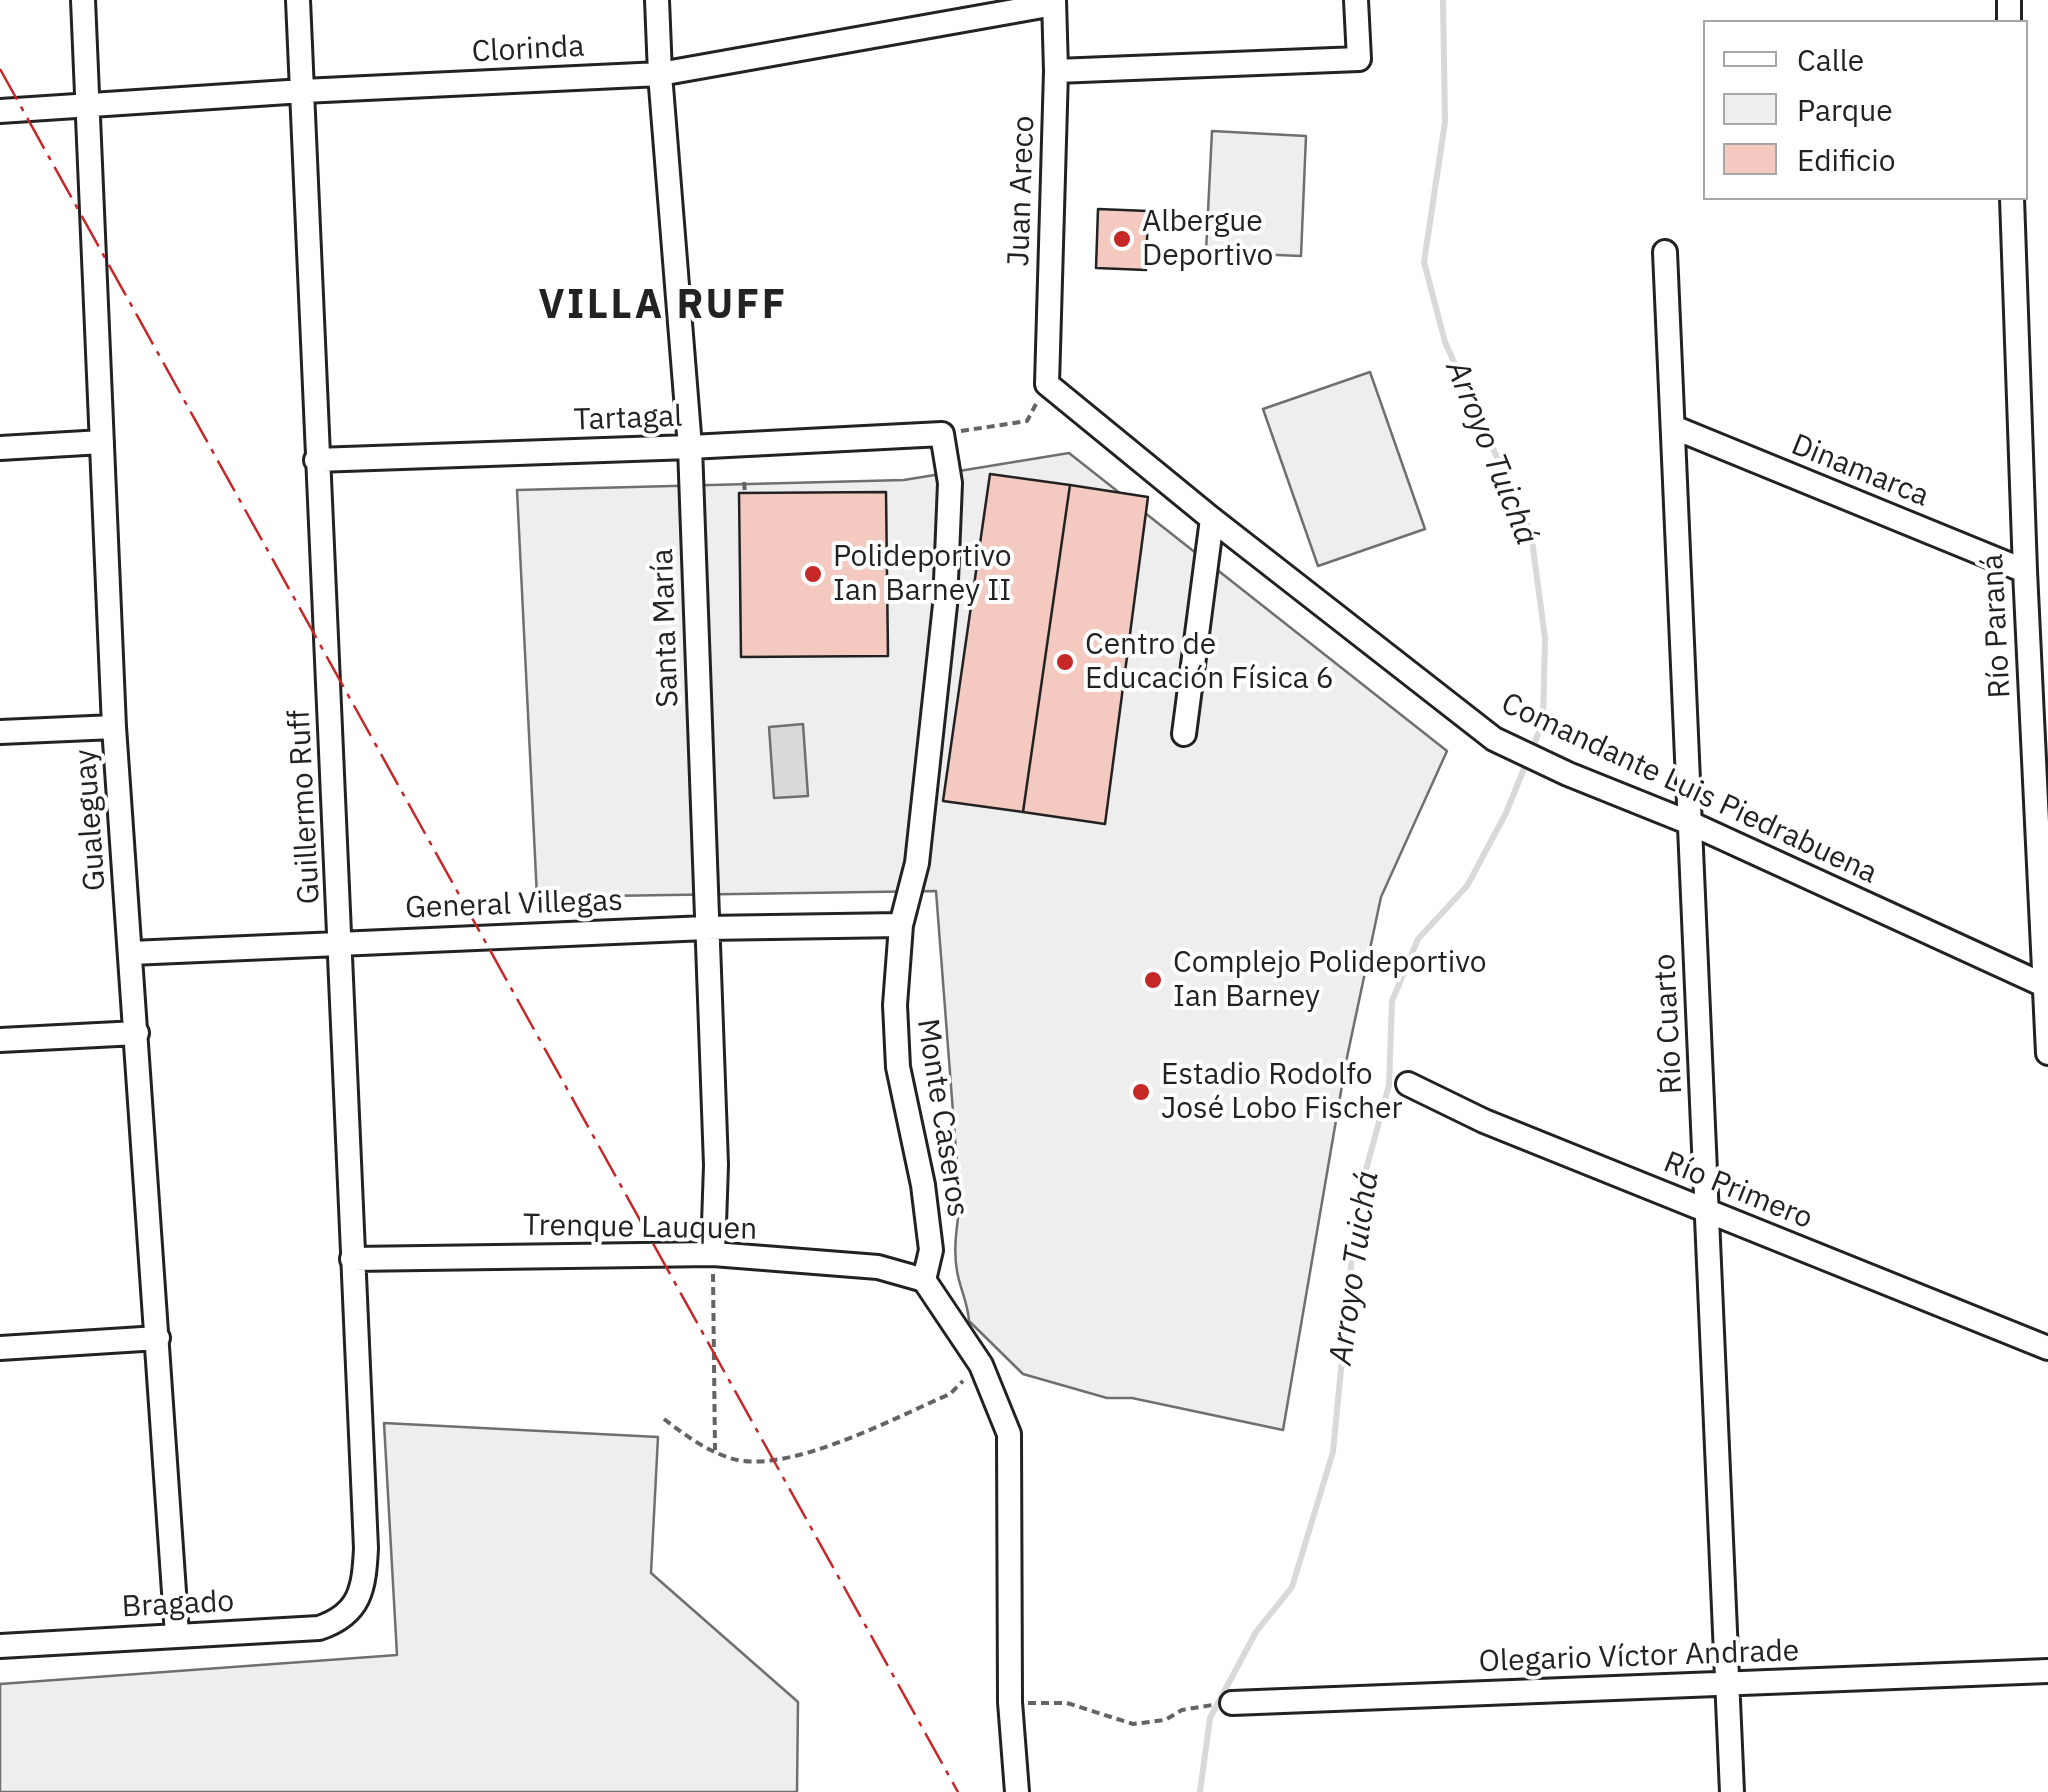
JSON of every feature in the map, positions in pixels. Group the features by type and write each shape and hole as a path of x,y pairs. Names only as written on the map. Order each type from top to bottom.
{"street":[{"name":"Gualeguay","path":"84,0 114,727 177,1635"},
{"name":"Guillermo Ruff","path":"298,0 366,1548 365,1580 353,1609"},
{"name":"Santa María","path":"656,0 690,447 716,1165 712,1254"},
{"path":"1056,71 1359,59 1356,0"},
{"name":"Clorinda","path":"0,111 660,74 1054,2"},
{"name":"Juan Areco","path":"1047,384 1056,71 1054,2"},
{"name":"Río Paraná","path":"2012,200 2024,571 2048,1052"},
{"name":"Río Cuarto","path":"1666,252 1732,1792"},
{"name":"Comandante Luis Piedrabuena","path":"1047,384 1494,739 1568,774 1690,823 2046,986"},
{"name":"Dinamarca","path":"1673,427 2024,571"},
{"name":"Tartagal","path":"316,460 942,434"},
{"name":"Monte Caseros","path":"924,1280 932,1250 898,1067 896,1005 900,925 917,862 946,605 950,484 942,434"},
{"path":"0,448 102,442"},
{"path":"1184,734 1212,518"},
{"path":"0,732 114,727"},
{"name":"General Villegas","path":"131,953 706,928 900,925"},
{"path":"0,1040 137,1033"},
{"name":"Río Primero","path":"1408,1084 1484,1121 2048,1348"},
{"name":"Trenque Lauquen","path":"352,1259 712,1254 878,1267 924,1280"},
{"path":"924,1280 981,1364 1008,1434 1010,1702 1017,1792"},
{"path":"0,1348 158,1338"},
{"name":"Bragado","path":"0,1646 319,1628 339,1622 353,1609"},
{"name":"Olegario Víctor Andrade","path":"1232,1703 2048,1671"}],"path":[{"path":"942,434 1027,420"},
{"path":"744,482 745,493"},
{"path":"712,1254 714,1451"},
{"path":"664,1419 695,1442 734,1460 778,1460 837,1443 950,1394 981,1364"},
{"path":"1010,1702 1067,1704 1133,1724 1165,1720 1197,1707"}],"green space":[{"path":"1212,131 1306,136 1301,256 1206,252"},
{"path":"1370,372 1425,529 1318,566 1263,409"},
{"name":"Complejo Polideportivo Ian Barney","path":"1069,453 1447,751 1381,897 1346,1062 1283,1430 1132,1398 1107,1398 1023,1374 969,1321 956,1262 960,1203 936,891 537,897 517,490 904,480"},
{"path":"384,1423 658,1437 651,1573 798,1702 797,1792 0,1792 0,1684 397,1655"}],"shaded area":[{"path":"803,724 808,796 774,798 769,727"}],"building":[{"name":"Albergue Deportivo","path":"1098,209 1148,211 1146,270 1096,268"},
{"path":"990,474 1070,485 1023,812 943,801"},
{"path":"1070,485 1148,497 1105,824 1023,812"},
{"name":"Polideportivo Ian Barney II","path":"886,492 888,656 741,657 739,493"}],"waterway":[{"name":"Arroyo Tuichá","path":"1200,1792 1210,1718 1256,1632 1292,1587 1333,1452 1357,1203 1389,1085 1392,1001 1418,939 1467,886 1506,813 1543,722 1545,638 1531,533 1445,342 1424,262 1445,122 1443,0"}],"power":[{"path":"0,69 958,1792"}],"place":[{"name":"Albergue Deportivo","path":"1122,239"},
{"name":"Polideportivo Ian Barney II","path":"813,574"},
{"name":"Centro de Educación Física 6","path":"1065,662"},
{"name":"Complejo Polideportivo Ian Barney","path":"1153,980"},
{"name":"Estadio Rodolfo José Lobo Fischer","path":"1141,1092"}],"district":[{"name":"VILLA RUFF","path":"663,306"}]}
